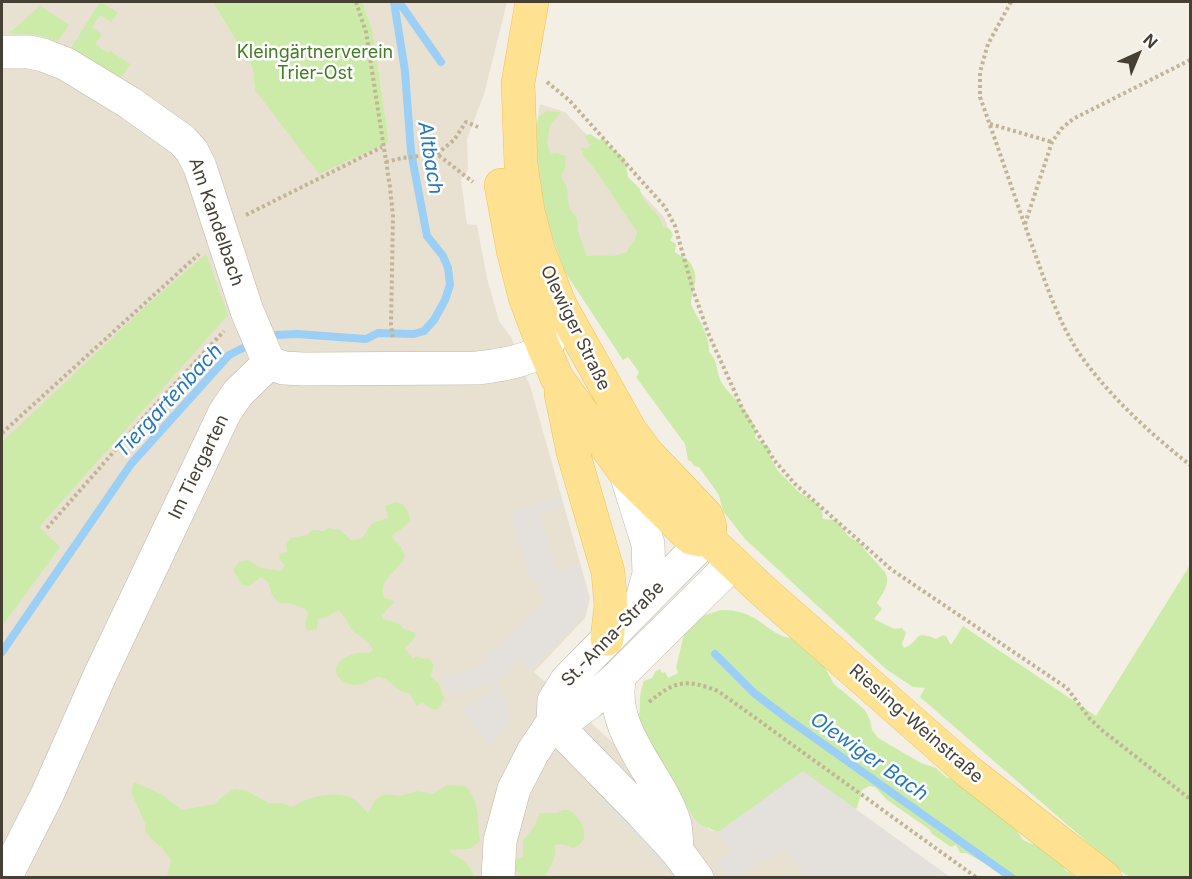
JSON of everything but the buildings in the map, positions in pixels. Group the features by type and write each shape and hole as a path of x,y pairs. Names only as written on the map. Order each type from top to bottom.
{"main road":[{"name":"Olewiger Straße","path":"520,70 521,165 528,211 538,249 560,305 630,430 647,453 706,515 710,524 707,538 700,540 691,538 626,474 557,378 528,304 513,250 500,181 505,123 520,70 532,2"},
{"path":"557,378 573,453 608,572 611,606 607,639"},
{"name":"Olewiger Straße","path":"707,538 733,563"},
{"name":"Riesling-Weinstraße","path":"733,563 969,772 1105,878"}],"street":[{"name":"Am Kandelbach","path":"2,52 36,54 66,64 130,103 182,140 192,151 231,226 258,339"},
{"path":"258,339 284,368 477,368 519,360 544,348 555,330 560,305"},
{"name":"Im Tiergarten","path":"8,871 47,795 101,673 225,412 237,393 258,339"},
{"path":"626,474 648,544 649,574 641,603"},
{"name":"St.-Anna-Straße","path":"498,878 500,841 514,789 532,752 553,722 554,701 560,690 641,603 707,538"},
{"path":"697,878 677,851 642,813 553,722 574,714 620,675 733,563"},
{"path":"620,675 617,687 618,698 627,729 675,824 677,851"}],"path":[{"path":"356,2 366,33 393,216 391,325 393,339"},
{"path":"1011,2 988,44 980,72 980,97 1025,224 1065,327 1080,354 1099,380 1191,465"},
{"path":"1025,224 1052,142 1061,129 1073,119 1191,60"},
{"path":"520,70 546,82 569,100 665,207 675,226 697,302 731,387 774,460 795,484 892,570 1067,688 1090,719 1103,731 1191,799"},
{"path":"386,162 437,154 454,140 466,122 478,127"},
{"path":"990,124 1052,142"},
{"path":"2,433 231,226 382,147"},
{"path":"437,154 473,182"},
{"path":"47,528 219,335 258,339"},
{"path":"645,710 648,704 675,684 699,684 718,691 977,878"}],"shaded area":[{"path":"2,2 213,2 253,69 255,90 389,142 373,33 363,2 507,2 484,94 467,139 468,169 461,180 467,224 477,225 487,278 499,321 511,337 531,389 590,598 585,618 534,672 710,830 950,877 23,878 2,867"},
{"path":"540,104 565,112 664,217 672,238 574,282 536,130"},
{"path":"560,496 563,506 540,513 557,571 579,564 587,590 586,608 579,620 531,670 518,659 499,680 511,718 491,747 461,707 493,693 490,684 448,695 442,676 479,667 487,659 486,653 492,653 544,602 539,585 536,581 531,580 510,512"},
{"path":"803,771 950,877 804,877 787,848 735,877 726,877 717,862 733,852 718,832"},
{"path":"604,792 672,863 664,869 636,835 598,799"}],"green space":[{"path":"100,2 118,12 111,22 100,15 92,27 102,35 95,44 130,64 121,78 71,48"},
{"name":"Kleingärtnerverein Trier-Ost","path":"213,2 363,2 373,33 389,142 319,174 255,90 253,69"},
{"path":"40,6 69,25 58,41 36,35 9,33"},
{"path":"546,111 560,112 550,125 547,145 551,154 566,156 565,169 561,177 567,187 569,207 577,219 578,231 587,256 627,252 637,232 594,168 584,157 581,147 588,149 590,145 585,136 590,134 599,140 604,139 608,146 625,158 628,177 640,189 641,195 663,227 670,229 673,235 670,240 676,244 675,252 687,259 695,271 691,304 706,333 709,352 715,360 721,382 750,417 755,438 770,448 770,457 778,471 800,493 816,503 822,511 823,519 835,520 839,523 848,536 861,544 885,572 887,584 877,603 882,609 874,619 894,629 902,628 906,633 902,644 904,648 923,635 936,639 943,635 946,636 951,645 963,626 1096,716 1190,565 1190,877 1130,877 1123,873 920,697 925,688 913,687 886,669 745,539 723,511 719,495 699,467 694,466 688,460 685,444 636,377 639,372 628,357 623,360 565,272 544,214 538,173 536,127 539,117"},
{"path":"206,254 228,315 39,527 60,547 2,626 2,442 148,304"},
{"path":"395,502 406,508 410,520 391,537 401,547 405,556 383,586 385,598 394,602 382,615 383,619 398,623 402,628 415,633 415,637 405,649 413,658 417,656 422,659 428,658 432,662 433,668 430,676 439,684 444,699 438,710 422,702 417,706 410,694 383,678 376,677 355,685 344,682 336,671 341,660 347,656 362,652 369,653 373,650 367,641 352,630 340,612 338,610 327,617 318,619 317,629 307,631 305,625 308,613 305,609 290,603 279,603 272,595 268,582 261,577 248,586 242,585 233,570 239,562 249,560 261,568 281,571 285,566 279,558 280,554 287,552 286,545 290,538 307,535 312,530 324,531 329,528 340,530 351,540 360,539 370,525 388,518 385,506"},
{"path":"721,610 743,613 778,634 798,638 823,664 834,684 865,710 872,730 878,738 921,763 936,768 947,778 960,779 1008,817 1023,840 1039,845 1062,862 1065,870 1077,877 1006,877 966,853 960,853 956,845 951,847 887,800 875,787 869,786 862,790 857,808 846,817 718,832 699,824 678,796 632,719 639,718 640,695 644,681 652,678 660,669 668,678 678,673 676,668 684,634 699,617"},
{"path":"134,782 161,794 182,810 215,804 234,789 245,790 269,803 282,803 292,807 314,797 331,794 347,796 354,799 368,813 376,799 386,794 399,796 418,791 432,794 447,785 465,786 476,805 480,841 470,849 449,850 466,862 474,877 167,877 171,860 145,831 145,823 131,792"},
{"path":"562,810 569,810 578,818 584,829 583,840 573,848 562,844 555,845 554,858 545,877 522,877 514,866 516,860 523,856 523,840 534,827 540,813 558,813"}],"waterway":[{"name":"Altbach","path":"265,339 275,335 297,334 366,339 378,333 414,334 424,331 434,320 445,300 450,285 448,268 443,256 427,236 411,152 405,71 394,2"},
{"name":"Olewiger Bach","path":"399,2 441,62"},
{"name":"Tiergartenbach","path":"2,652 131,464 229,355 253,343"},
{"name":"Olewiger Bach","path":"715,654 754,693 788,719 1012,878"}]}
